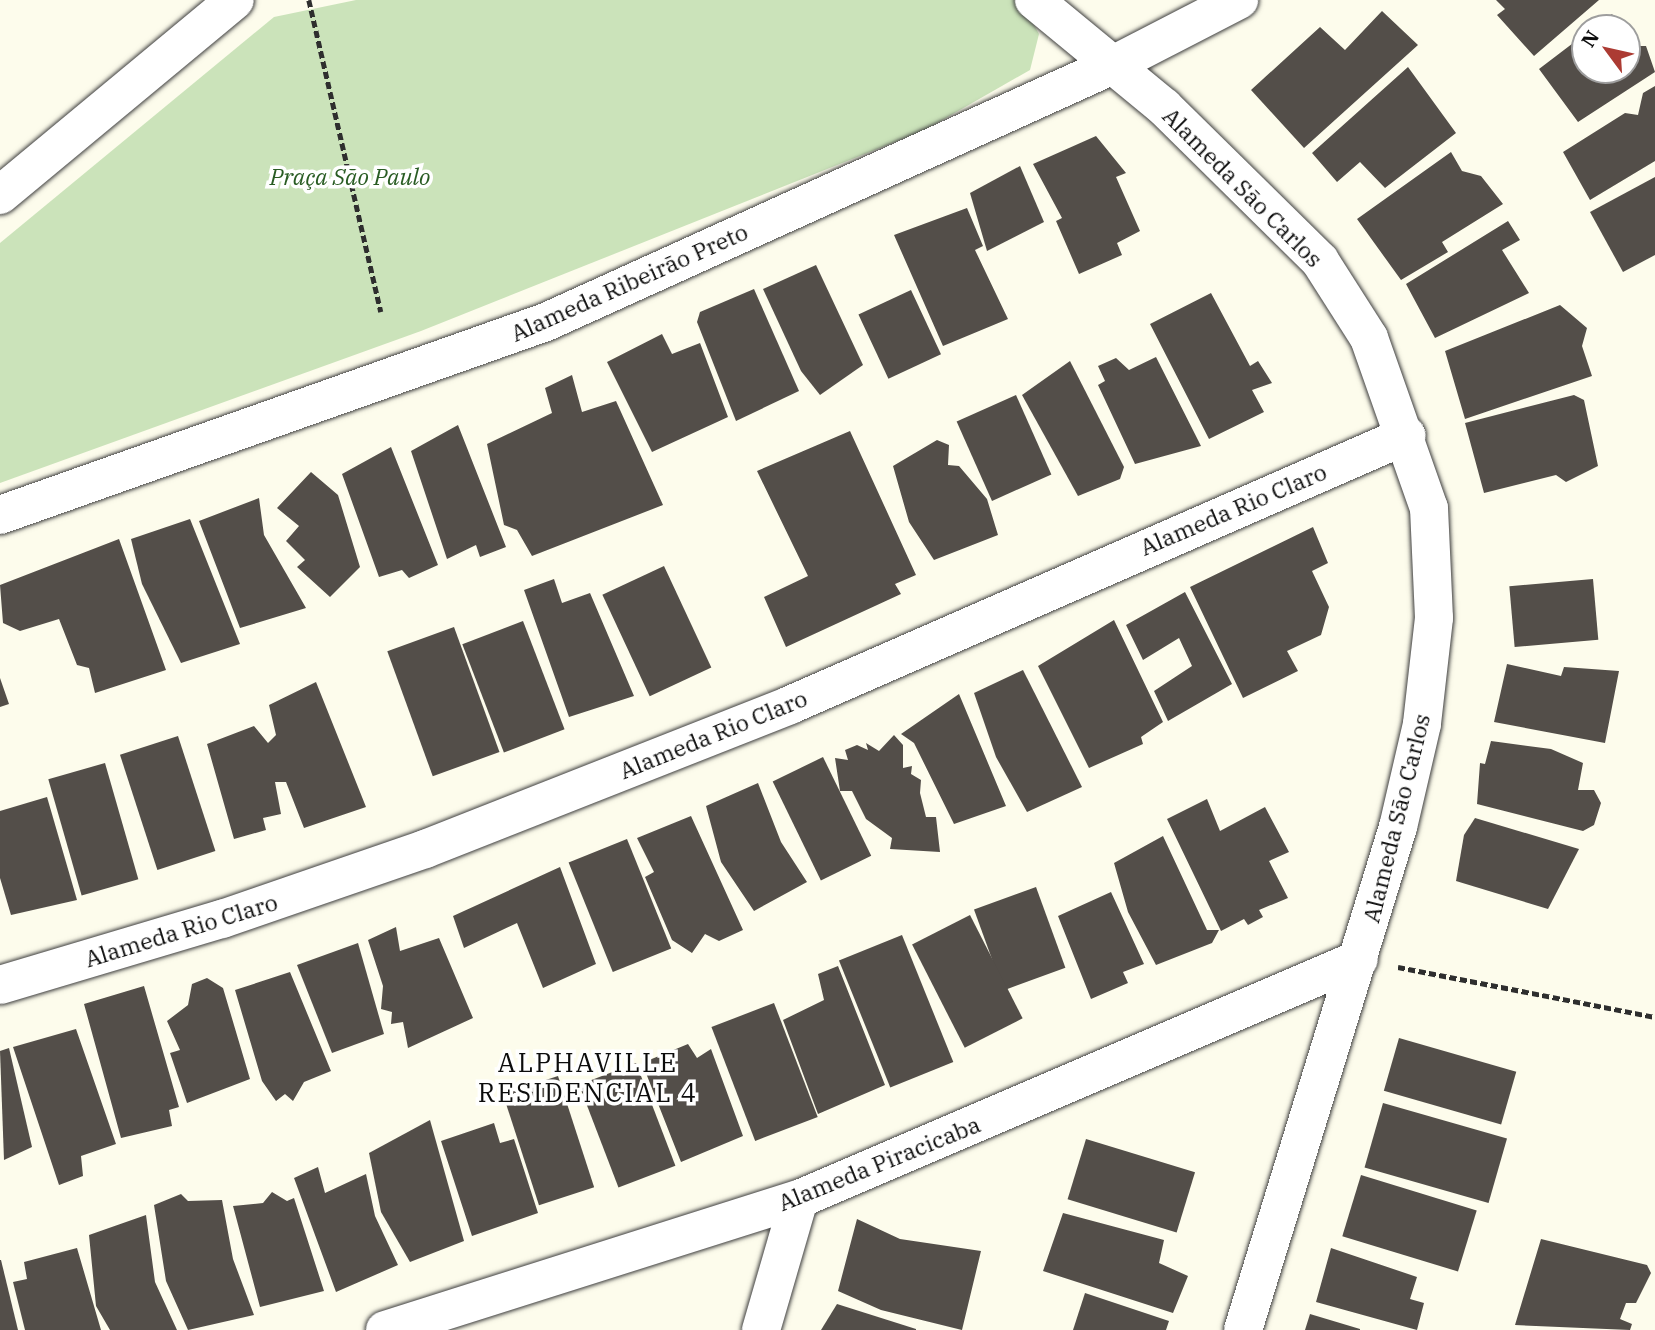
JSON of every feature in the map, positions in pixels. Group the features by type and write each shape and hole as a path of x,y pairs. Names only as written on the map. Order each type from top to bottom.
{"street":[{"name":"Alameda São Carlos","path":"1034,0 1233,170 1320,261 1369,338 1407,435 1429,508 1434,618 1422,724 1359,959 1243,1330"},
{"name":"Alameda Ribeirão Preto","path":"0,515 546,322 1113,65 1239,0"},
{"path":"0,195 219,5"},
{"name":"Alameda Rio Claro","path":"0,985 222,919 425,849 790,705 1407,435"},
{"name":"Alameda Piracicaba","path":"385,1330 799,1199 1359,959"},
{"path":"761,1330 799,1199"}],"path":[{"path":"309,0 381,312"},
{"path":"1359,959 1655,1017"}],"green space":[{"name":"Praça São Paulo","path":"356,0 1020,0 1039,34 1030,70 925,130 421,331 0,483 0,243 274,17"}],"building":[{"path":"1496,0 1599,0 1583,14 1571,14 1571,24 1534,56 1497,15 1505,9"},
{"path":"1382,11 1418,45 1304,148 1251,90 1320,27 1345,50"},
{"path":"1571,45 1571,84 1637,84 1578,122 1539,69"},
{"path":"1641,46 1646,46 1655,72 1641,81"},
{"path":"1408,67 1456,133 1385,188 1360,162 1337,182 1312,153"},
{"path":"1655,86 1655,161 1590,200 1563,152 1625,113 1638,115 1643,93"},
{"path":"1096,136 1126,173 1116,177 1140,231 1117,243 1122,255 1079,274 1056,221 1062,218 1033,164"},
{"path":"1451,152 1462,171 1481,176 1503,204 1442,242 1448,252 1401,280 1357,219"},
{"path":"1020,166 1044,222 987,251 970,193"},
{"path":"1655,177 1655,255 1623,272 1590,212"},
{"path":"967,208 983,246 975,250 1008,319 943,346 894,235"},
{"path":"1508,221 1520,240 1502,250 1529,293 1435,338 1406,284"},
{"path":"816,265 863,365 820,395 801,371 763,289"},
{"path":"754,289 799,391 736,421 697,322 700,312"},
{"path":"911,290 941,354 888,379 858,315"},
{"path":"1211,293 1250,366 1258,361 1272,383 1252,390 1264,412 1209,439 1150,324"},
{"path":"1560,305 1587,328 1582,346 1592,376 1465,419 1445,351"},
{"path":"662,334 672,354 700,343 728,417 652,452 607,362"},
{"path":"1156,357 1201,446 1135,464 1098,385 1105,381 1098,366 1116,358 1129,370"},
{"path":"1070,361 1124,467 1120,479 1078,496 1022,395"},
{"path":"572,375 582,412 616,401 663,505 532,556 517,530 504,525 487,444 552,413 545,388"},
{"path":"1016,395 1051,474 992,501 957,421"},
{"path":"1574,395 1584,400 1598,466 1566,482 1556,475 1484,493 1465,423"},
{"path":"458,425 506,547 480,557 476,545 447,559 411,451"},
{"path":"850,431 916,575 895,584 901,594 786,647 764,597 808,576 757,471"},
{"path":"937,440 949,445 948,465 959,466 987,499 998,535 934,560 909,522 893,466"},
{"path":"391,447 438,565 409,578 402,570 379,577 342,474"},
{"path":"311,472 338,495 360,567 330,597 297,567 305,560 286,541 299,526 277,508"},
{"path":"259,498 264,535 306,608 240,628 199,521"},
{"path":"190,519 240,644 181,663 142,584 131,539"},
{"path":"1313,527 1328,563 1312,571 1329,607 1321,635 1287,651 1298,671 1243,698 1190,587"},
{"path":"119,539 166,670 95,693 89,668 77,665 59,619 20,631 3,623 0,585"},
{"path":"664,566 711,668 650,696 602,595"},
{"path":"554,579 562,603 590,593 634,696 569,717 524,590"},
{"path":"1593,579 1598,640 1515,647 1509,586"},
{"path":"1185,592 1232,684 1168,721 1154,691 1192,666 1179,638 1143,660 1126,625"},
{"path":"1114,620 1163,722 1141,737 1143,744 1089,768 1038,666"},
{"path":"523,621 565,729 504,753 462,644"},
{"path":"454,627 499,752 433,776 387,651"},
{"path":"1507,664 1561,676 1564,667 1619,671 1605,743 1494,722"},
{"path":"1023,670 1082,787 1027,812 996,757 974,693"},
{"path":"0,678 9,704 0,707"},
{"path":"316,682 366,807 304,828 286,782 275,782 281,814 263,818 266,830 234,839 207,744 254,726 268,743 276,735 269,705"},
{"path":"959,694 1006,806 954,824 914,743 901,734"},
{"path":"894,735 903,745 903,768 912,766 911,774 921,780 920,793 926,817 936,817 940,852 890,849 892,838 866,819 852,791 840,791 835,758 848,760 845,750 857,745 868,750 866,743 879,751"},
{"path":"178,736 215,851 157,870 120,755"},
{"path":"1491,741 1551,749 1583,763 1578,790 1594,790 1601,803 1594,825 1583,831 1477,804 1480,763 1485,764"},
{"path":"823,757 871,856 821,880 773,782"},
{"path":"105,763 138,879 82,896 48,779"},
{"path":"758,783 781,842 807,882 754,911 721,862 706,806"},
{"path":"47,797 77,900 11,915 0,878 0,811"},
{"path":"1207,799 1220,831 1265,807 1289,852 1269,861 1288,898 1259,910 1263,917 1248,925 1244,919 1221,931 1167,819"},
{"path":"691,816 743,930 719,941 705,934 692,953 672,940 645,877 654,872 637,838"},
{"path":"1475,818 1579,849 1548,909 1456,881 1464,835"},
{"path":"1163,836 1207,930 1219,930 1212,943 1156,965 1128,912 1114,863"},
{"path":"627,839 671,948 613,972 569,863"},
{"path":"560,867 596,964 543,988 517,923 464,948 453,916"},
{"path":"1036,887 1065,968 1003,990 974,910"},
{"path":"1111,892 1144,964 1123,972 1128,983 1091,999 1058,916"},
{"path":"970,915 1023,1018 965,1048 912,945"},
{"path":"396,927 400,951 439,938 473,1018 408,1048 403,1022 391,1024 392,1012 381,1009 383,986 368,940"},
{"path":"902,935 953,1062 890,1087 839,960"},
{"path":"358,943 384,1034 332,1053 297,965"},
{"path":"838,966 885,1085 818,1114 783,1020 824,1000 818,974"},
{"path":"290,972 331,1071 304,1082 293,1101 285,1094 276,1101 262,1081 235,990"},
{"path":"207,978 223,988 250,1079 187,1103 170,1053 180,1050 167,1021 188,1005 192,984"},
{"path":"144,986 179,1107 169,1110 172,1126 121,1138 84,1004"},
{"path":"774,1003 818,1117 755,1141 711,1027"},
{"path":"76,1029 116,1144 81,1156 83,1176 59,1185 13,1047"},
{"path":"1399,1038 1516,1072 1501,1124 1384,1091"},
{"path":"688,1044 697,1058 711,1049 743,1136 681,1162 642,1063"},
{"path":"9,1048 32,1147 4,1160 0,1051"},
{"path":"636,1063 675,1166 618,1188 579,1085"},
{"path":"558,1076 594,1187 539,1205 503,1094"},
{"path":"1383,1103 1507,1139 1489,1203 1365,1167"},
{"path":"430,1120 464,1241 410,1262 381,1212 369,1153"},
{"path":"494,1123 500,1143 514,1139 538,1213 472,1236 441,1141"},
{"path":"1086,1139 1195,1172 1177,1233 1068,1199"},
{"path":"318,1167 325,1193 366,1174 375,1216 398,1265 336,1292 294,1178"},
{"path":"1361,1175 1477,1210 1458,1272 1342,1236"},
{"path":"272,1192 287,1201 294,1198 324,1291 260,1307 233,1206 263,1203"},
{"path":"181,1194 188,1201 222,1200 233,1259 254,1315 188,1330 166,1281 154,1205"},
{"path":"1063,1213 1164,1240 1159,1263 1188,1276 1173,1313 1043,1271"},
{"path":"146,1215 155,1282 177,1330 110,1330 96,1306 89,1235"},
{"path":"857,1219 900,1239 981,1251 962,1330 881,1310 838,1291"},
{"path":"1541,1239 1647,1265 1651,1273 1636,1303 1626,1303 1620,1319 1632,1324 1630,1330 1515,1325"},
{"path":"77,1248 101,1330 25,1330 13,1282 27,1279 24,1262"},
{"path":"1331,1248 1417,1277 1410,1299 1424,1303 1417,1330 1316,1302"},
{"path":"1,1260 18,1330 0,1330"},
{"path":"1085,1293 1169,1321 1166,1330 1073,1330"},
{"path":"837,1304 916,1329 916,1330 821,1330"},
{"path":"1310,1314 1360,1329 1360,1330 1305,1330"}],"district":[{"name":"ALPHAVILLE RESIDENCIAL 4","path":"588,1078"}]}
